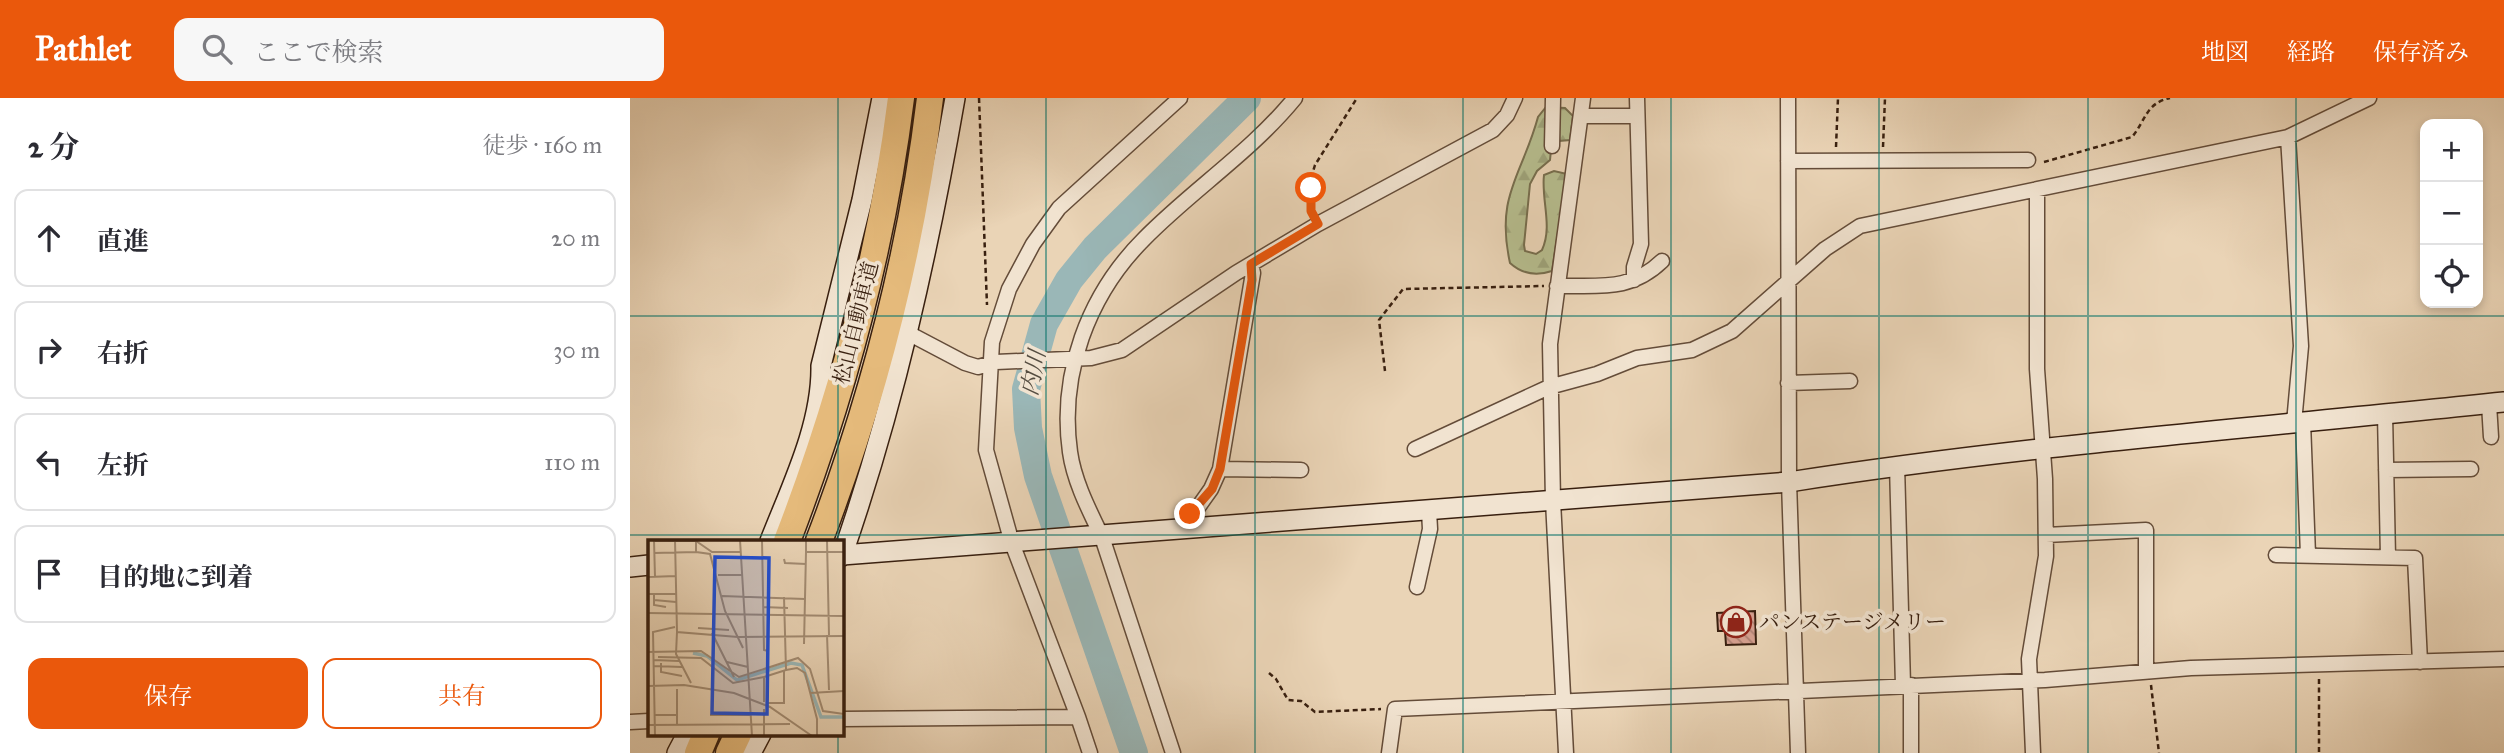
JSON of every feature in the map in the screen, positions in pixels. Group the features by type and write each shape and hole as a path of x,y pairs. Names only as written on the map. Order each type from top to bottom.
{"highway":[{"name":"松山自動車道","path":"787,540 813,475 852,350 878,237 901,98"},
{"name":"松山自動車道","path":"819,540 840,484 878,356 905,244 930,98"},
{"path":"698,753 705,736"}],"street":[{"path":"770,540 801,459 822,389 821,366 862,200 882,98"},
{"path":"844,549 867,481 908,333 955,98"},
{"path":"1090,753 986,450 993,362 992,342 1009,289 1033,244 1059,208 1180,98"},
{"path":"1172,753 1070,455 1066,413 1073,359 1081,334 1108,284 1143,240 1275,122 1296,98"},
{"path":"908,333 978,367 993,362 1073,359 1122,350 1251,264 1318,224 1493,130 1507,115 1516,98"},
{"path":"1552,146 1553,98"},
{"path":"1566,753 1553,501 1550,344 1583,98"},
{"path":"1634,280 1634,267 1641,244 1637,98"},
{"path":"1788,98 1789,482 1798,753"},
{"path":"1415,449 1549,387 1597,374 1637,358 1692,350 1732,331 1825,250 1860,226 2288,137 2369,98"},
{"path":"1581,116 1637,116"},
{"path":"2288,137 2301,346 2298,423 2308,555"},
{"path":"1788,161 2028,160"},
{"path":"2033,753 2029,659 2043,582 2046,536 2037,369 2037,189"},
{"path":"1558,286 1628,285 1647,275 1662,261"},
{"path":"1182,530 1212,489 1220,469 1252,280 1251,264"},
{"path":"1788,383 1850,382"},
{"path":"844,555 1789,482 1897,465 2043,448 2496,403 2491,437"},
{"path":"2385,414 2388,557"},
{"path":"1897,465 1911,753"},
{"path":"1220,469 1301,470"},
{"path":"2386,471 2471,469"},
{"path":"1417,587 1430,529 1429,511"},
{"path":"2046,536 2146,530 2147,671"},
{"path":"2276,555 2415,558 2420,663"},
{"path":"630,567 648,565"},
{"path":"1389,753 1395,709 2030,680 2147,671 2504,659"},
{"path":"844,719 1078,717"},
{"path":"630,722 648,721"},
{"path":"677,753 686,736"}],"path":[{"path":"979,98 987,307"},
{"path":"1318,224 1311,211 1312,175 1357,98"},
{"path":"1835,161 1838,98"},
{"path":"1883,161 1885,98"},
{"path":"2028,160 2032,166 2064,154 2132,137 2149,108 2157,101 2171,98"},
{"path":"1385,371 1379,320 1403,289 1558,286"},
{"path":"2319,665 2319,753"},
{"path":"2147,671 2160,753"},
{"path":"1269,673 1276,678 1288,700 1301,701 1315,712 1395,709"}],"green space":[{"path":"1546,107 1565,108 1573,116 1570,140 1559,141 1551,150 1550,160 1537,171 1530,184 1524,245 1525,251 1536,254 1542,250 1547,232 1544,175 1554,171 1567,174 1552,271 1535,274 1520,270 1510,263 1506,220 1512,187 1538,117"}],"building":[{"name":"パンステージメリー","path":"1755,611 1756,644 1726,645 1725,631 1718,631 1717,613"}],"waterway":[{"name":"内川","path":"1134,753 1038,476 1028,428 1026,389 1044,324 1069,280 1095,248 1247,98"}],"place":[{"name":"パンステージメリー","path":"1736,622"}],"route":[{"path":"1190,514 1212,489 1220,469 1252,280 1251,264 1318,224 1311,211 1311,188"}]}
